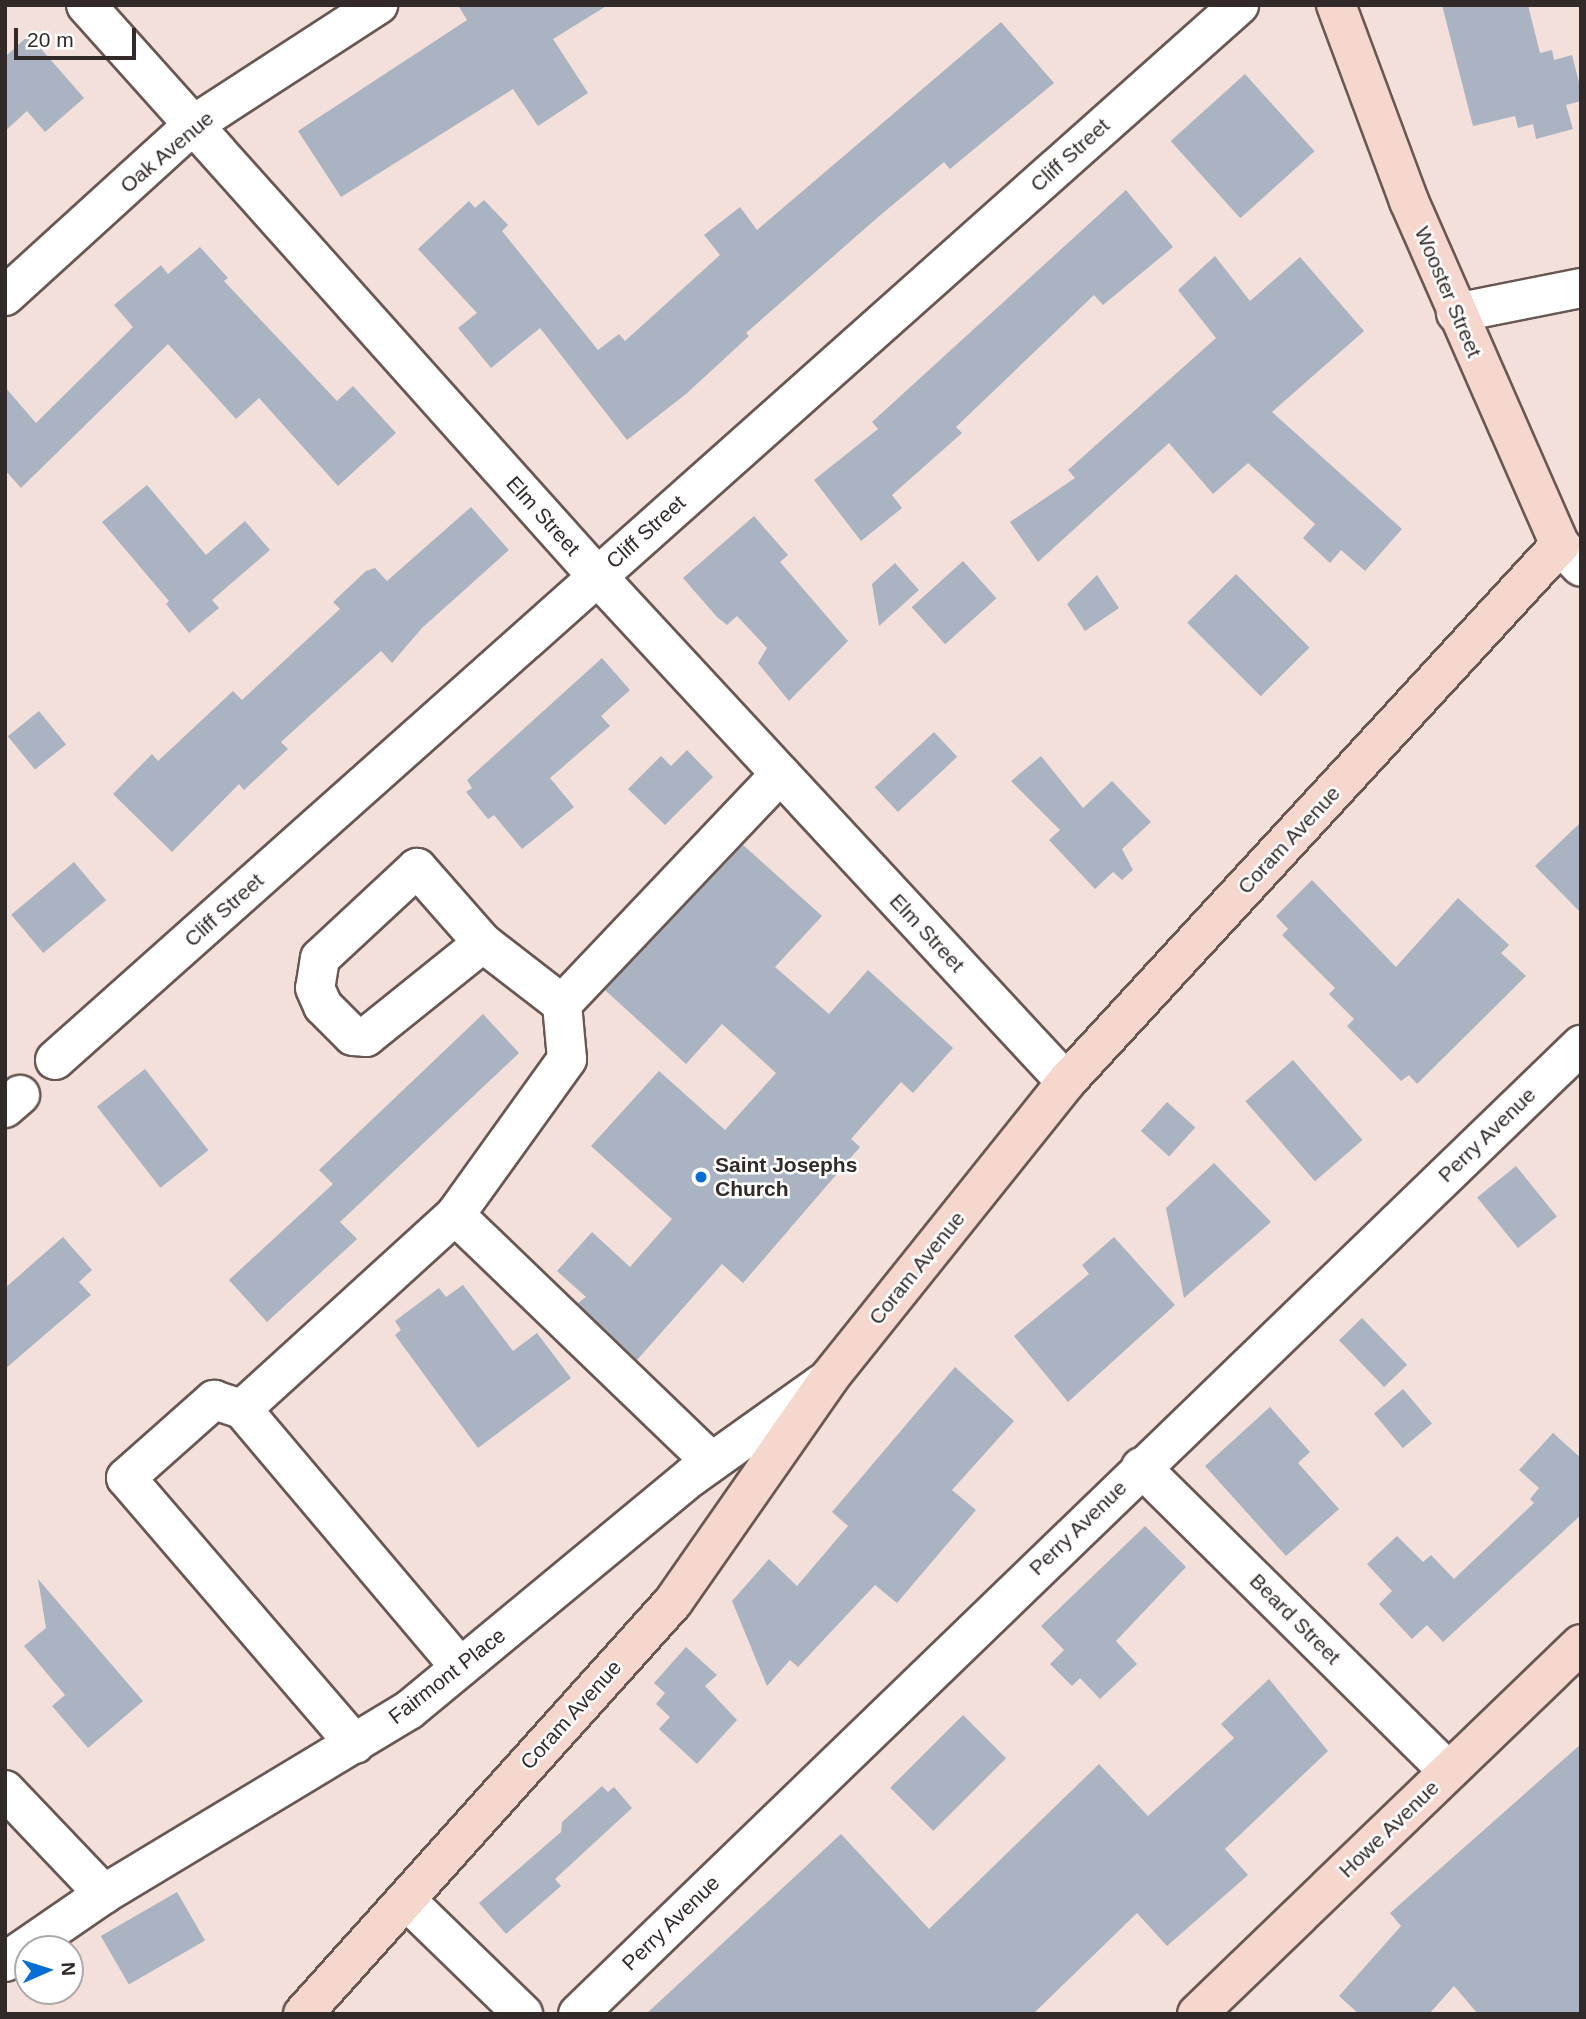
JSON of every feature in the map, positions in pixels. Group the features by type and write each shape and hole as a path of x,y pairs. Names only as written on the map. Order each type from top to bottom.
{"main road":[{"name":"Wooster Street","path":"1336,5 1456,313 1570,556"},
{"name":"Coram Avenue","path":"303,2014 673,1602 830,1378 1066,1082 1570,556"},
{"name":"Howe Avenue","path":"1197,2014 1581,1644"}],"street":[{"name":"Elm Street","path":"86,5 597,576 1066,1082"},
{"name":"Oak Avenue","path":"5,296 193,125 378,5"},
{"name":"Cliff Street","path":"55,1060 1238,5"},
{"path":"1456,313 1581,288"},
{"path":"562,1004 780,774"},
{"path":"242,1409 456,1215 567,1059 562,1004 483,943 417,868 320,958 315,988 341,1027 366,1037 483,943"},
{"name":"Perry Avenue","path":"578,2014 1141,1467 1581,1045"},
{"path":"456,1215 712,1462"},
{"name":"Fairmont Place","path":"5,1962 104,1894 409,1710 712,1462 830,1378"},
{"path":"355,1744 126,1478 214,1400 242,1409 460,1667"},
{"name":"Beard Street","path":"1141,1467 1448,1771"},
{"path":"5,1790 104,1894"},
{"path":"407,1901 523,2014"}],"building":[{"path":"458,5 608,5 553,39 588,93 538,126 513,89 341,197 298,131 467,20"},
{"path":"1442,5 1528,5 1540,53 1552,50 1554,60 1572,55 1581,90 1581,101 1566,105 1573,129 1536,139 1533,124 1518,128 1515,116 1473,126"},
{"path":"1001,22 1054,83 950,169 944,162 877,218 746,333 749,336 686,394 627,440 540,328 491,368 458,328 477,313 418,249 469,201 475,208 484,200 508,225 502,231 598,350 619,334 625,341 720,255 704,235 740,207 757,230"},
{"path":"29,35 84,98 45,132 27,111 5,131 5,57"},
{"path":"1245,74 1315,151 1240,218 1171,141"},
{"path":"1126,190 1173,247 1103,305 1094,295 956,427 962,433 892,495 902,508 861,541 814,480 878,429 872,422"},
{"path":"200,247 228,278 224,281 337,401 353,386 396,433 338,486 259,398 236,419 168,344 21,488 5,470 5,387 36,423 133,327 114,305 161,265 168,274"},
{"path":"1215,256 1250,301 1300,257 1364,331 1272,412 1402,529 1365,571 1341,550 1330,563 1303,538 1315,524 1248,463 1213,494 1169,443 1038,562 1010,522 1075,478 1068,470 1216,338 1178,290"},
{"path":"147,485 206,555 245,521 270,550 212,600 219,608 189,633 166,604 169,601 102,522"},
{"path":"471,507 509,550 422,628 392,663 381,651 281,742 288,749 244,790 239,784 172,852 113,794 152,754 158,761 233,691 242,700 340,609 333,602 366,571 375,568 387,581"},
{"path":"754,516 788,555 780,562 848,641 789,701 758,663 767,648 737,616 727,625 717,617 683,578"},
{"path":"963,561 996,598 945,644 912,607"},
{"path":"895,563 919,590 879,626 872,584"},
{"path":"1236,574 1310,648 1261,696 1187,623"},
{"path":"1097,575 1119,608 1085,631 1067,604"},
{"path":"602,658 630,690 601,716 610,726 550,778 574,807 522,849 494,815 488,819 466,792 472,788 467,780"},
{"path":"39,711 66,744 35,770 8,736"},
{"path":"934,732 957,757 898,812 875,787"},
{"path":"687,750 713,777 665,825 628,789 661,756 671,766"},
{"path":"1041,756 1083,808 1112,781 1151,822 1122,849 1133,870 1122,880 1113,872 1095,889 1049,840 1060,830 1011,781"},
{"path":"1581,822 1581,913 1535,866"},
{"path":"743,845 822,916 775,967 829,1014 868,970 953,1048 913,1093 901,1082 851,1139 860,1147 743,1283 722,1264 637,1360 578,1303 586,1297 557,1271 592,1232 630,1267 672,1219 591,1146 659,1071 725,1130 776,1073 722,1024 686,1064 605,990"},
{"path":"74,862 106,900 43,953 11,915"},
{"path":"1312,880 1396,967 1458,898 1509,945 1501,953 1526,976 1417,1084 1409,1075 1401,1081 1347,1026 1354,1019 1329,994 1335,988 1282,935 1288,929 1276,916"},
{"path":"483,1014 519,1053 340,1222 357,1239 267,1322 229,1280 333,1184 319,1170"},
{"path":"1293,1060 1363,1140 1315,1181 1245,1101"},
{"path":"145,1069 208,1150 160,1188 97,1107"},
{"path":"1167,1102 1195,1127 1169,1156 1141,1131"},
{"path":"1214,1163 1271,1222 1184,1298 1166,1208"},
{"path":"1516,1166 1557,1217 1518,1248 1477,1197"},
{"path":"63,1237 92,1270 79,1282 91,1295 5,1369 5,1288"},
{"path":"1114,1237 1175,1305 1068,1402 1014,1336 1089,1274 1082,1265"},
{"path":"463,1285 513,1351 537,1333 571,1378 478,1448 395,1335 401,1330 395,1321 439,1288 446,1297"},
{"path":"1362,1318 1407,1365 1384,1387 1339,1340"},
{"path":"955,1367 1014,1421 952,1490 976,1510 897,1603 875,1585 798,1667 790,1660 767,1686 732,1601 769,1559 797,1586 848,1526 832,1512"},
{"path":"1403,1389 1432,1423 1403,1448 1374,1413"},
{"path":"1270,1407 1310,1452 1298,1463 1339,1509 1286,1556 1205,1466"},
{"path":"1553,1433 1581,1458 1581,1515 1443,1642 1427,1625 1412,1639 1379,1604 1392,1591 1367,1564 1397,1536 1423,1562 1431,1555 1454,1579 1534,1503 1530,1499 1539,1488 1519,1470"},
{"path":"1145,1526 1186,1567 1116,1641 1137,1664 1100,1699 1080,1678 1072,1686 1050,1664 1064,1650 1041,1626"},
{"path":"38,1579 143,1701 88,1748 52,1706 65,1695 24,1646 46,1628"},
{"path":"686,1647 717,1675 705,1686 737,1720 697,1764 659,1729 670,1717 656,1704 665,1693 654,1683"},
{"path":"1269,1679 1328,1751 1225,1849 1248,1875 1167,1946 1137,1913 1033,2014 646,2014 841,1834 929,1929 1099,1764 1148,1816 1234,1738 1221,1724"},
{"path":"963,1715 1006,1758 933,1831 890,1788"},
{"path":"1581,1744 1581,2014 1478,2014 1454,1986 1429,2014 1359,2014 1339,1996 1401,1926 1390,1913"},
{"path":"602,1786 608,1792 614,1787 632,1808 555,1879 561,1886 506,1934 479,1903 561,1832 562,1822"},
{"path":"177,1892 205,1940 129,1984 101,1936"}],"place":[{"name":"Saint Josephs Church","path":"701,1177"}]}
